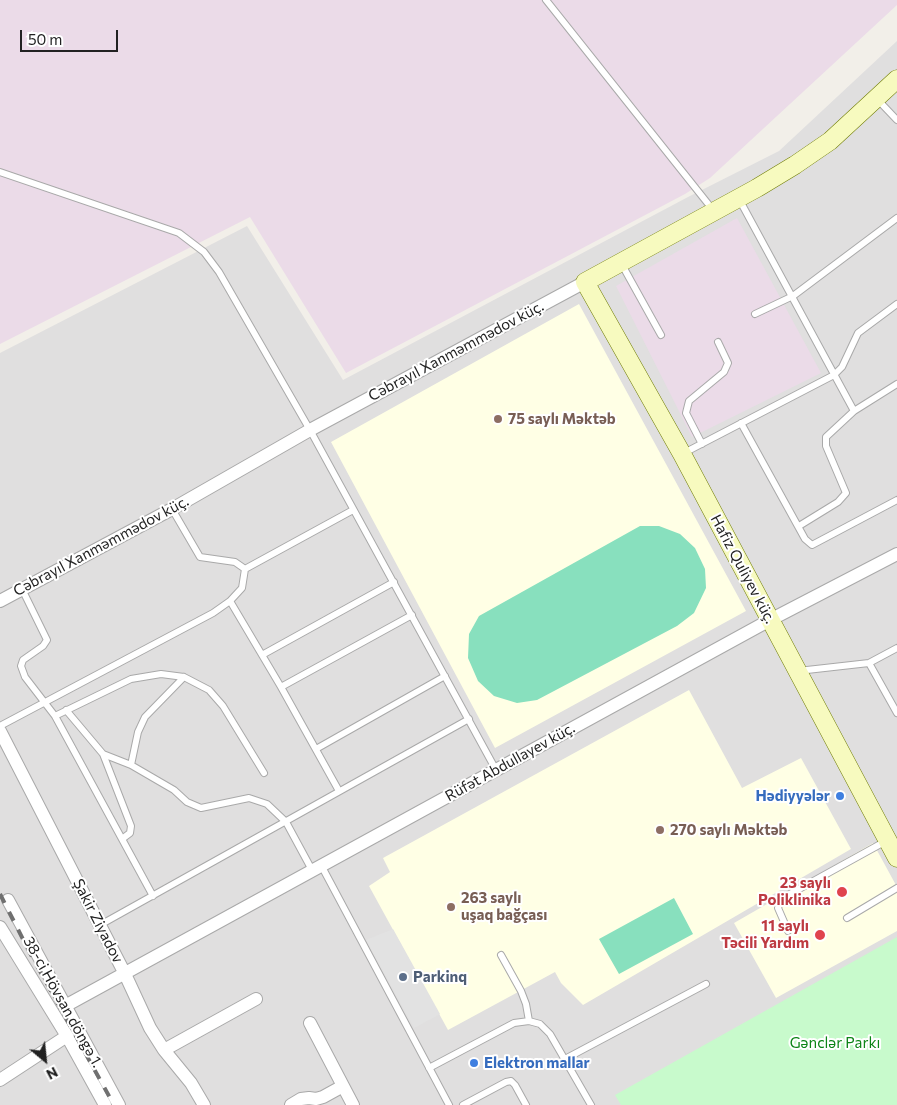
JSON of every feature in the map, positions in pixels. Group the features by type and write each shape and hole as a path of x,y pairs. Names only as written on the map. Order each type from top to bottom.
{"street":[{"name":"Cəbrayıl Xanməmmədov küç.","path":"0,601 172,509 310,430 739,198 795,165 830,141 897,79"},
{"name":"Hafiz Quliyev küç.","path":"585,282 682,454 897,858"},
{"name":"Rüfət Abdullayev küç.","path":"65,1006 770,620 897,554"},
{"name":"Şakir Ziyadov","path":"0,730 125,974 150,1028 164,1050 191,1083 204,1105"},
{"name":"38-ci Hövsan döngə 1.","path":"8,900 119,1105"},
{"path":"0,927 67,1036 105,1105"},
{"path":"164,1050 256,999"},
{"path":"310,1023 353,1105"},
{"path":"0,1080 67,1036"},
{"path":"291,1105 301,1099 309,1098 316,1100 343,1086"}],"lane":[{"path":"546,0 713,211"},
{"path":"876,98 897,120"},
{"path":"0,172 179,233 204,252 219,272 310,430 496,770"},
{"path":"739,198 854,411"},
{"path":"755,314 793,296 897,218"},
{"path":"620,262 661,335"},
{"path":"682,454 834,375 842,367 858,333 897,304"},
{"path":"702,444 686,413 689,401 724,372 728,363 718,342"},
{"path":"799,526 838,502 846,493 826,446 826,437 854,411 896,387"},
{"path":"741,423 806,539 812,545 897,500"},
{"path":"172,509 200,557 235,562 245,569"},
{"path":"245,569 353,510"},
{"path":"0,726 213,613 230,601 242,588 245,569"},
{"path":"262,655 394,582"},
{"path":"22,589 47,640 43,646 23,660 21,666 25,677 55,716 153,896"},
{"path":"230,601 339,791"},
{"path":"281,687 412,616"},
{"path":"797,671 869,663 897,648"},
{"path":"869,663 897,713"},
{"path":"55,716 131,679 161,674 184,676 209,690 223,706 264,773"},
{"path":"131,765 138,732 145,717 184,676"},
{"path":"316,749 445,676"},
{"path":"66,710 103,754 131,826 130,833 122,839"},
{"path":"100,925 469,719"},
{"path":"103,754 131,765 174,790 187,802 201,808 249,798 267,804 286,822 316,868 449,1105"},
{"path":"788,931 778,908 781,899 888,841"},
{"path":"846,918 897,888"},
{"path":"501,955 521,990 529,1021"},
{"path":"565,1059 706,984"},
{"path":"429,1068 514,1023 529,1021 540,1024 550,1034 591,1105"},
{"path":"463,1105 510,1081 515,1084 526,1105"}],"shaded area":[{"path":"0,0 897,0 897,5 710,178 685,194 346,373 250,217 0,344"},
{"path":"897,41 897,1105 0,1105 0,353 247,226 343,380 688,197 779,151"},
{"path":"737,218 821,373 692,437 616,286"},
{"path":"579,304 746,611 495,748 331,442"},
{"name":"270 saylı Məktəb","path":"689,690 742,788 801,758 851,849 583,1005 561,983 555,972 448,1030 369,886 390,872 383,858"},
{"path":"873,843 897,887 897,931 776,998 734,923"},
{"name":"Parkinq","path":"393,929 440,1014 414,1028 366,940"}],"green space":[{"path":"640,526 659,526 680,534 695,548 705,569 706,588 694,613 677,626 537,700 517,703 494,696 478,681 468,658 469,634 479,616"},
{"path":"674,898 693,934 619,974 599,939"},
{"name":"Gənclər Parkı","path":"897,937 897,1105 621,1105 615,1095"}],"railway":[{"path":"0,894 30,953 114,1105"}],"place":[{"name":"75 saylı Məktəb","path":"498,419"},
{"name":"Hədiyyələr","path":"840,796"},
{"name":"270 saylı Məktəb","path":"660,830"},
{"name":"23 saylı Poliklinika","path":"842,892"},
{"name":"263 saylı uşaq bağçası","path":"451,907"},
{"name":"11 saylı Təcili Yardım","path":"820,935"},
{"name":"Parkinq","path":"403,977"},
{"name":"Elektron mallar","path":"474,1063"}]}
